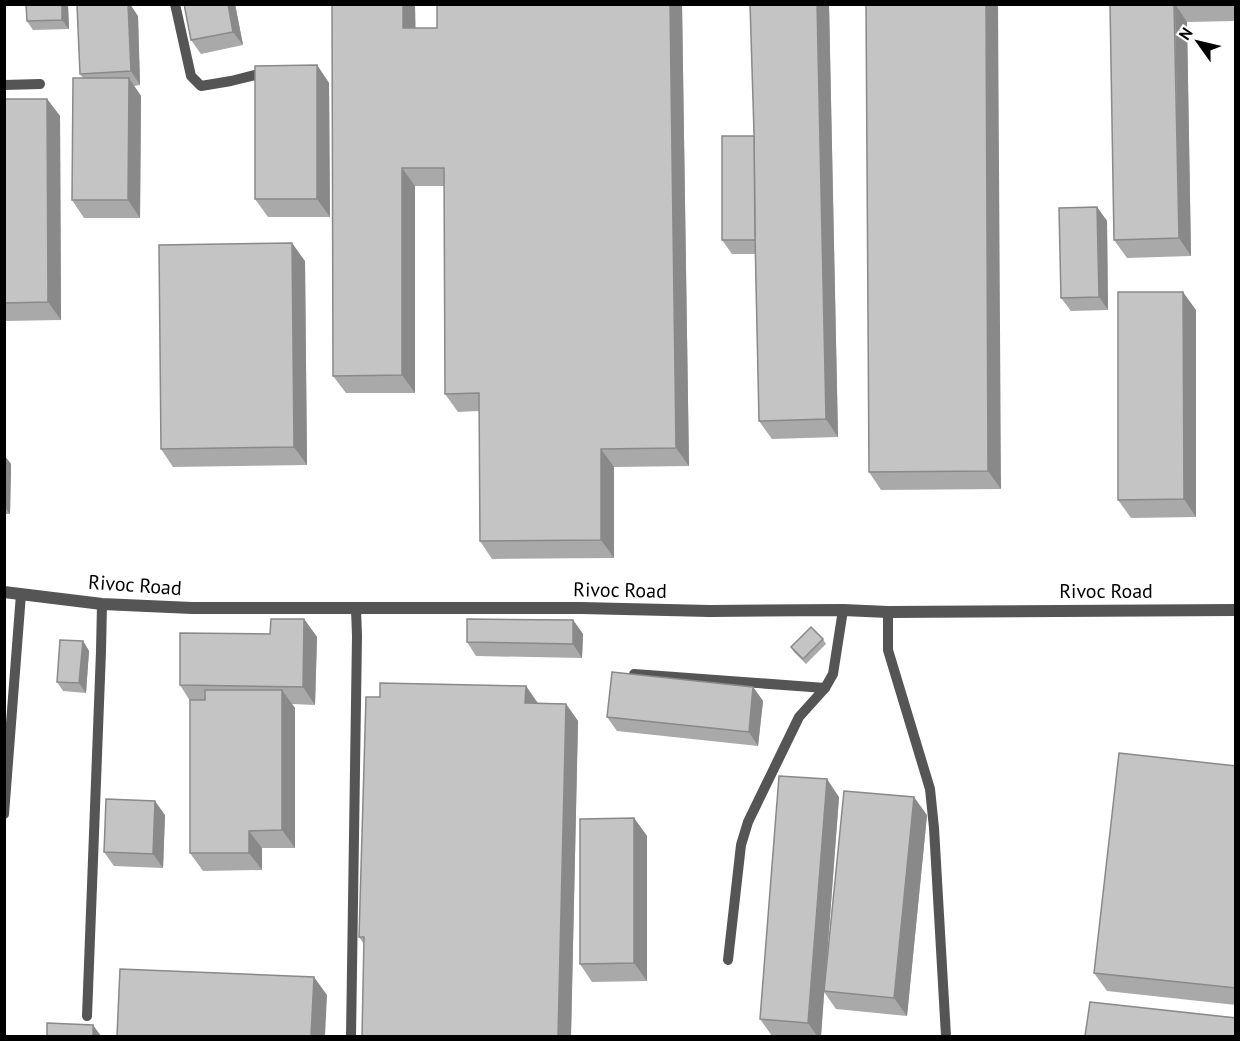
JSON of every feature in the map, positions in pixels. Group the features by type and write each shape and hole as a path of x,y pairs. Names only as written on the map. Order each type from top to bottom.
{"street":[{"name":"Rivoc Road","path":"4,592 102,603 192,608 581,608 888,612 1236,610"}],"lane":[{"path":"175,4 191,76 201,86 274,70"},
{"path":"4,85 40,84"},
{"path":"4,814 21,594"},
{"path":"87,1016 102,603"},
{"path":"351,1036 357,609"},
{"path":"728,960 741,844 748,822 799,717 825,688 833,674 843,610"},
{"path":"888,612 888,651 930,789 946,1036"},
{"path":"634,674 825,688"}],"building":[{"path":"26,4 62,4 62,20 27,21"},
{"path":"128,4 131,71 80,74 77,5"},
{"path":"184,4 228,4 233,32 191,40"},
{"path":"332,4 403,4 403,28 437,28 437,4 670,4 676,448 601,449 601,540 480,541 479,393 445,394 444,168 402,168 402,375 333,376"},
{"path":"750,4 817,4 826,419 759,421"},
{"path":"866,4 986,4 988,471 869,472"},
{"path":"1110,4 1174,4 1179,238 1114,240"},
{"path":"317,65 317,199 255,199 255,66"},
{"path":"73,78 129,78 128,200 72,200"},
{"path":"4,99 47,99 48,302 4,303"},
{"path":"722,136 754,136 755,240 722,240"},
{"path":"1097,207 1099,297 1061,298 1059,208"},
{"path":"292,243 294,447 161,449 159,245"},
{"path":"1118,292 1183,292 1184,499 1118,500"},
{"path":"271,619 304,619 303,687 180,685 180,633 270,634"},
{"path":"467,619 573,620 573,644 467,642"},
{"path":"811,627 823,639 803,659 791,647"},
{"path":"60,640 83,641 79,683 57,682"},
{"path":"612,672 753,687 749,732 607,717"},
{"path":"380,683 526,686 525,703 566,704 558,1036 362,1036 364,937 359,937 366,697 380,697"},
{"path":"205,690 282,690 282,830 249,831 249,853 190,853 190,700 205,700"},
{"path":"1119,753 1236,766 1236,988 1094,973"},
{"path":"779,776 827,779 808,1023 760,1019"},
{"path":"844,791 914,797 894,998 824,991"},
{"path":"106,799 155,801 153,854 104,852"},
{"path":"634,818 634,963 580,964 580,819"},
{"path":"120,969 314,977 311,1036 117,1036"},
{"path":"1090,1002 1236,1018 1236,1036 1085,1036"},
{"path":"47,1023 93,1025 93,1036 47,1036"}]}
